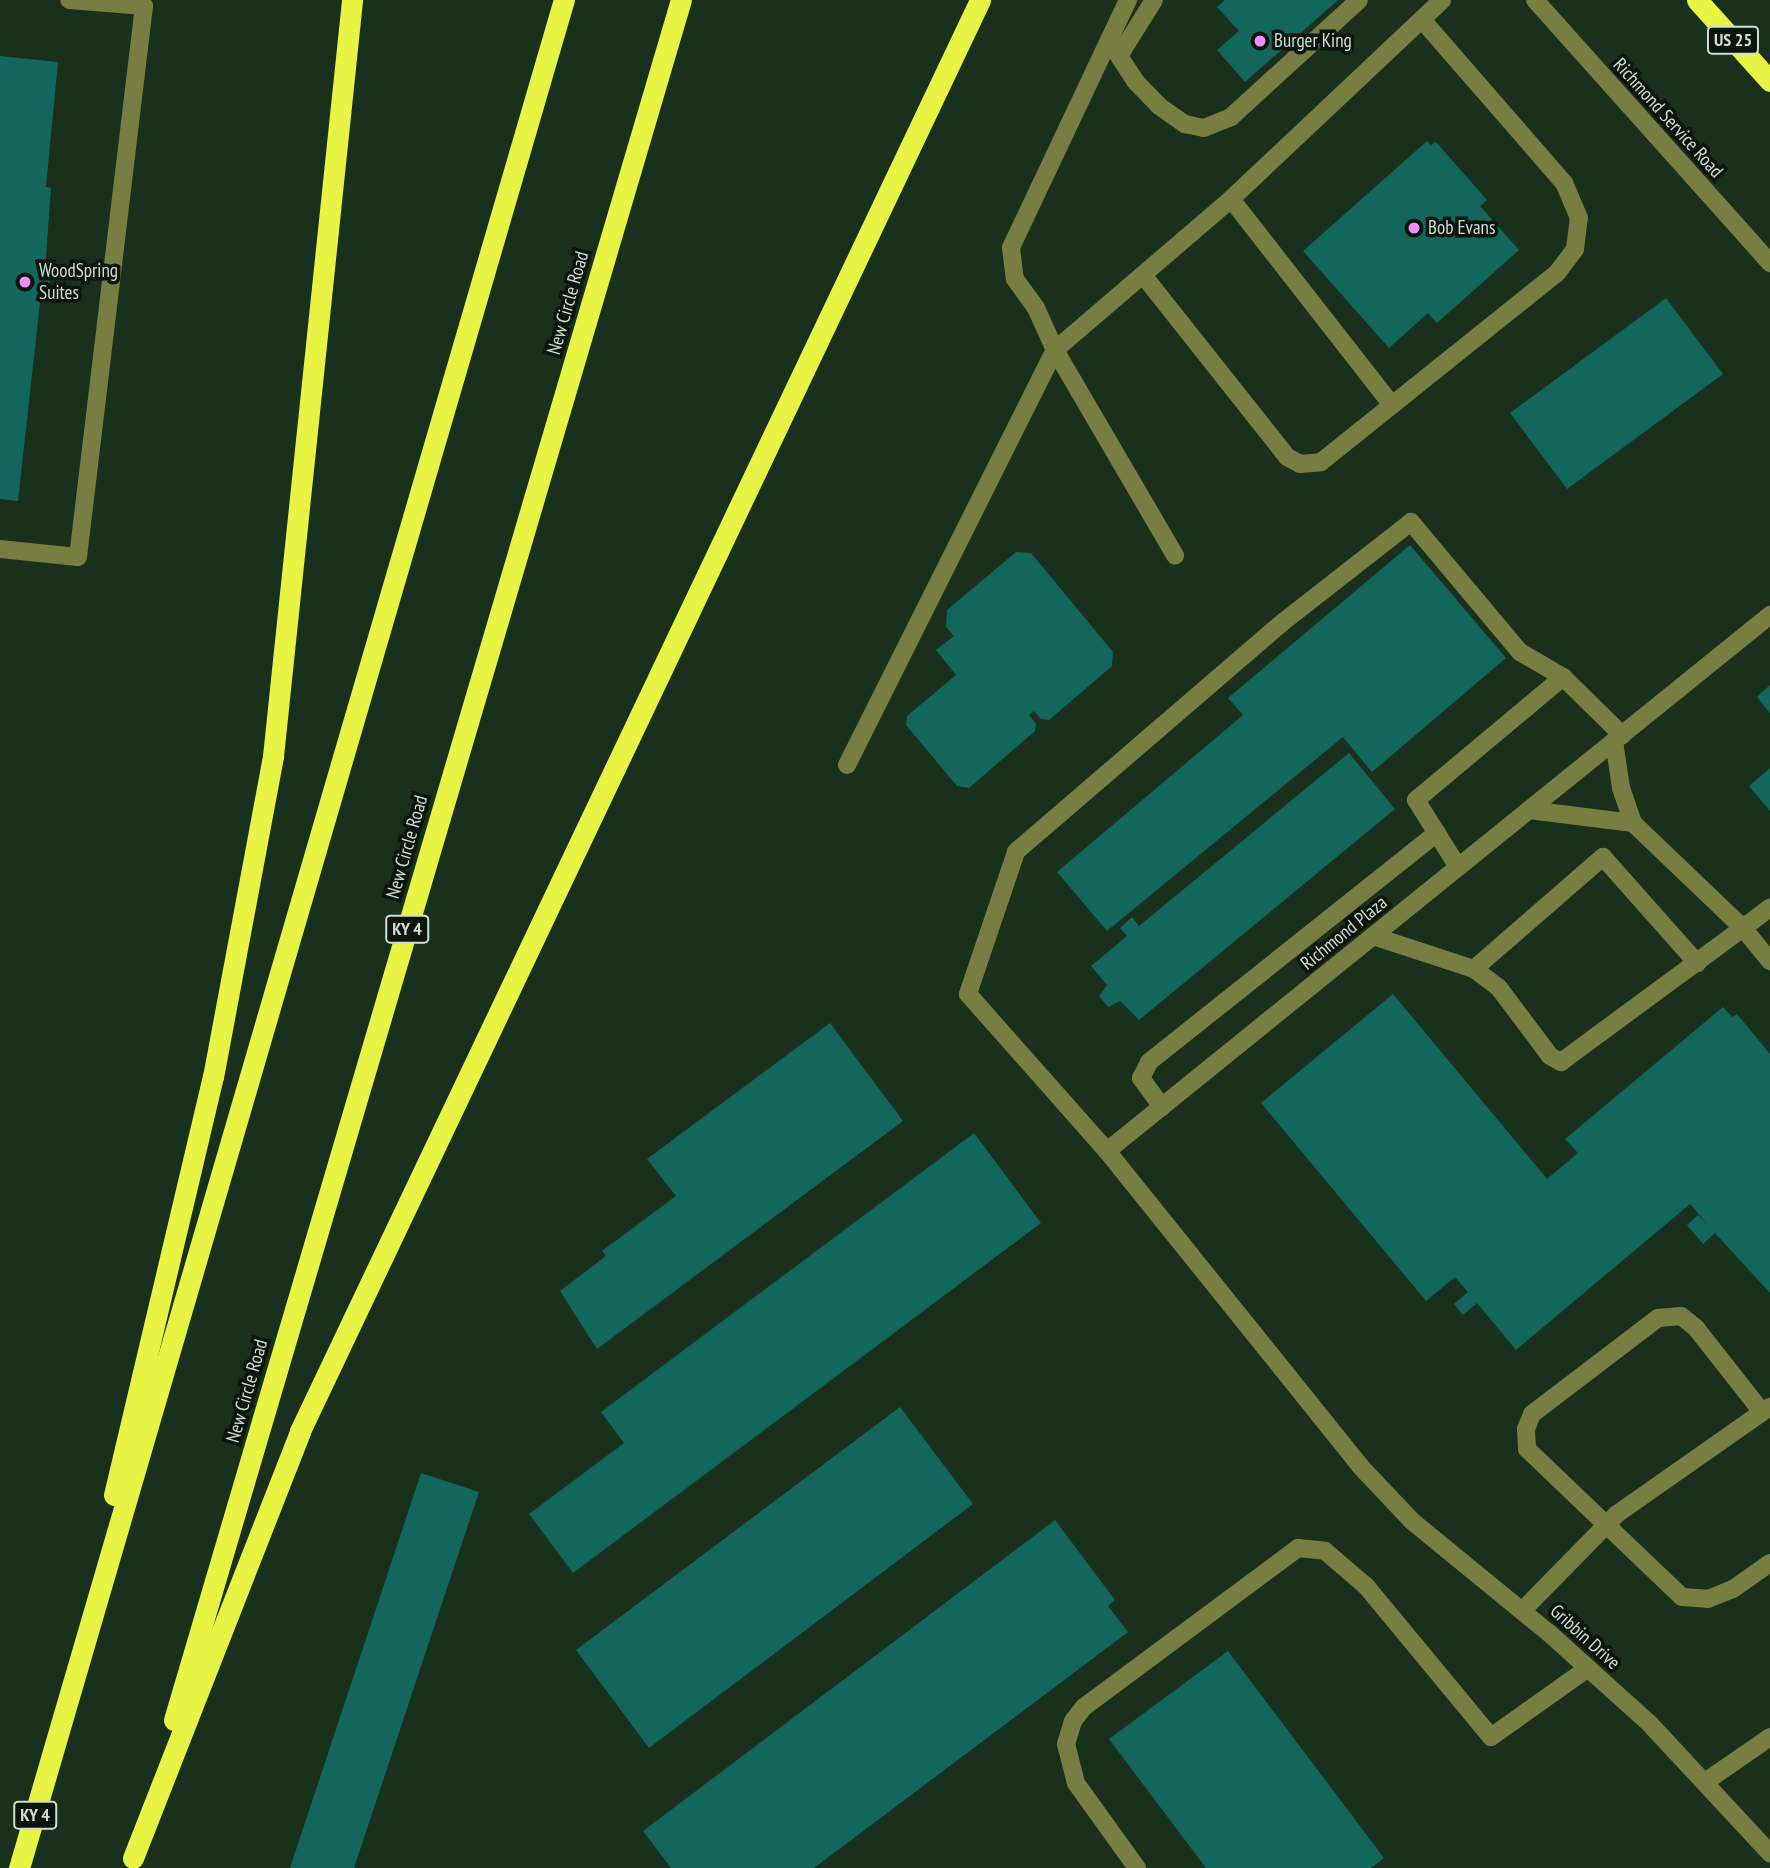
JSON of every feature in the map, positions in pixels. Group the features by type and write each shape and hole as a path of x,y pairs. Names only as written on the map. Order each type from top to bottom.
{"highway":[{"path":"50,1763 214,1077 250,897 273,755 352,0"},
{"name":"KY 4","path":"19,1868 564,0"},
{"name":"New Circle Road","path":"131,1863 681,0"},
{"path":"131,1863 300,1431 980,0"},
{"name":"US 25","path":"1697,0 1770,80"}],"street":[{"path":"0,549 78,557 80,544 144,6 69,0"},
{"path":"1128,0 1011,248 1015,279 1037,308 1055,350 1175,555"},
{"path":"1154,0 1119,56 1159,106 1185,124 1205,128 1231,117 1359,0"},
{"path":"847,765 1055,350 1231,199 1423,22 1442,0"},
{"name":"Richmond Service Road","path":"1535,0 1770,263"},
{"path":"1143,275 1287,457 1300,464 1321,461 1557,273 1575,248 1579,218 1564,183 1423,22"},
{"path":"1231,199 1392,405"},
{"path":"1107,1151 968,994 1016,852 1283,622 1411,522 1520,652 1563,677 1618,738 1621,788 1633,823 1743,928 1770,961"},
{"name":"Richmond Plaza","path":"1107,1151 1770,615"},
{"path":"1458,867 1416,800 1563,677"},
{"path":"1529,810 1633,823"},
{"path":"1162,1107 1141,1078 1149,1062 1437,833"},
{"path":"1474,969 1603,857 1697,962"},
{"path":"1373,936 1474,969 1499,988 1550,1056 1561,1062 1770,908"},
{"name":"Gribbin Drive","path":"1107,1151 1360,1466 1412,1521 1588,1668 1705,1782 1770,1853"},
{"path":"1522,1611 1607,1524 1766,1409 1696,1328 1681,1315 1658,1318 1532,1414 1526,1429 1527,1449 1607,1524 1682,1597 1708,1599 1733,1589 1770,1563"},
{"path":"1138,1868 1076,1783 1066,1744 1073,1721 1084,1707 1298,1548 1325,1551 1366,1586 1491,1737 1588,1668"},
{"path":"1705,1782 1770,1737"}],"building":[{"name":"Burger King","path":"1225,0 1338,0 1245,82 1217,50 1239,31 1217,7"},
{"name":"WoodSpring Suites","path":"0,56 58,62 46,187 51,188 45,270 52,270 47,297 41,293 18,501 0,499"},
{"name":"Bob Evans","path":"1427,141 1431,145 1436,142 1487,200 1480,206 1519,250 1437,323 1428,313 1389,348 1303,251"},
{"path":"1666,298 1723,374 1567,489 1510,413"},
{"path":"1410,545 1506,658 1372,772 1343,737 1107,931 1057,872 1243,715 1228,698"},
{"path":"1016,552 1031,553 1113,652 1112,666 1049,720 1041,719 1034,711 1029,715 1036,724 1035,731 969,788 957,786 906,725 907,716 956,675 936,650 954,636 946,627 947,610"},
{"path":"1770,685 1770,713 1757,697"},
{"path":"1349,753 1395,809 1139,1020 1120,1001 1108,1007 1099,996 1107,985 1091,966 1127,936 1120,928 1132,917 1139,926"},
{"path":"1770,768 1770,811 1749,786"},
{"path":"1393,994 1547,1179 1578,1153 1565,1139 1723,1007 1732,1017 1737,1014 1770,1054 1770,1293 1715,1233 1703,1244 1687,1225 1698,1215 1708,1225 1690,1204 1516,1350 1477,1303 1463,1315 1454,1304 1468,1292 1455,1277 1426,1301 1261,1103"},
{"path":"830,1023 903,1121 597,1349 560,1291 606,1256 602,1251 676,1196 647,1159"},
{"path":"974,1133 1041,1223 573,1573 529,1514 624,1443 601,1412"},
{"path":"900,1407 973,1504 649,1748 576,1650"},
{"path":"421,1473 479,1492 354,1868 290,1868"},
{"path":"1055,1520 1115,1600 1108,1606 1128,1632 814,1868 671,1868 643,1831"},
{"path":"1228,1651 1384,1858 1371,1868 1206,1868 1109,1739"}],"place":[{"name":"Burger King","path":"1260,41"},
{"name":"Bob Evans","path":"1414,228"},
{"name":"WoodSpring Suites","path":"25,282"}]}
